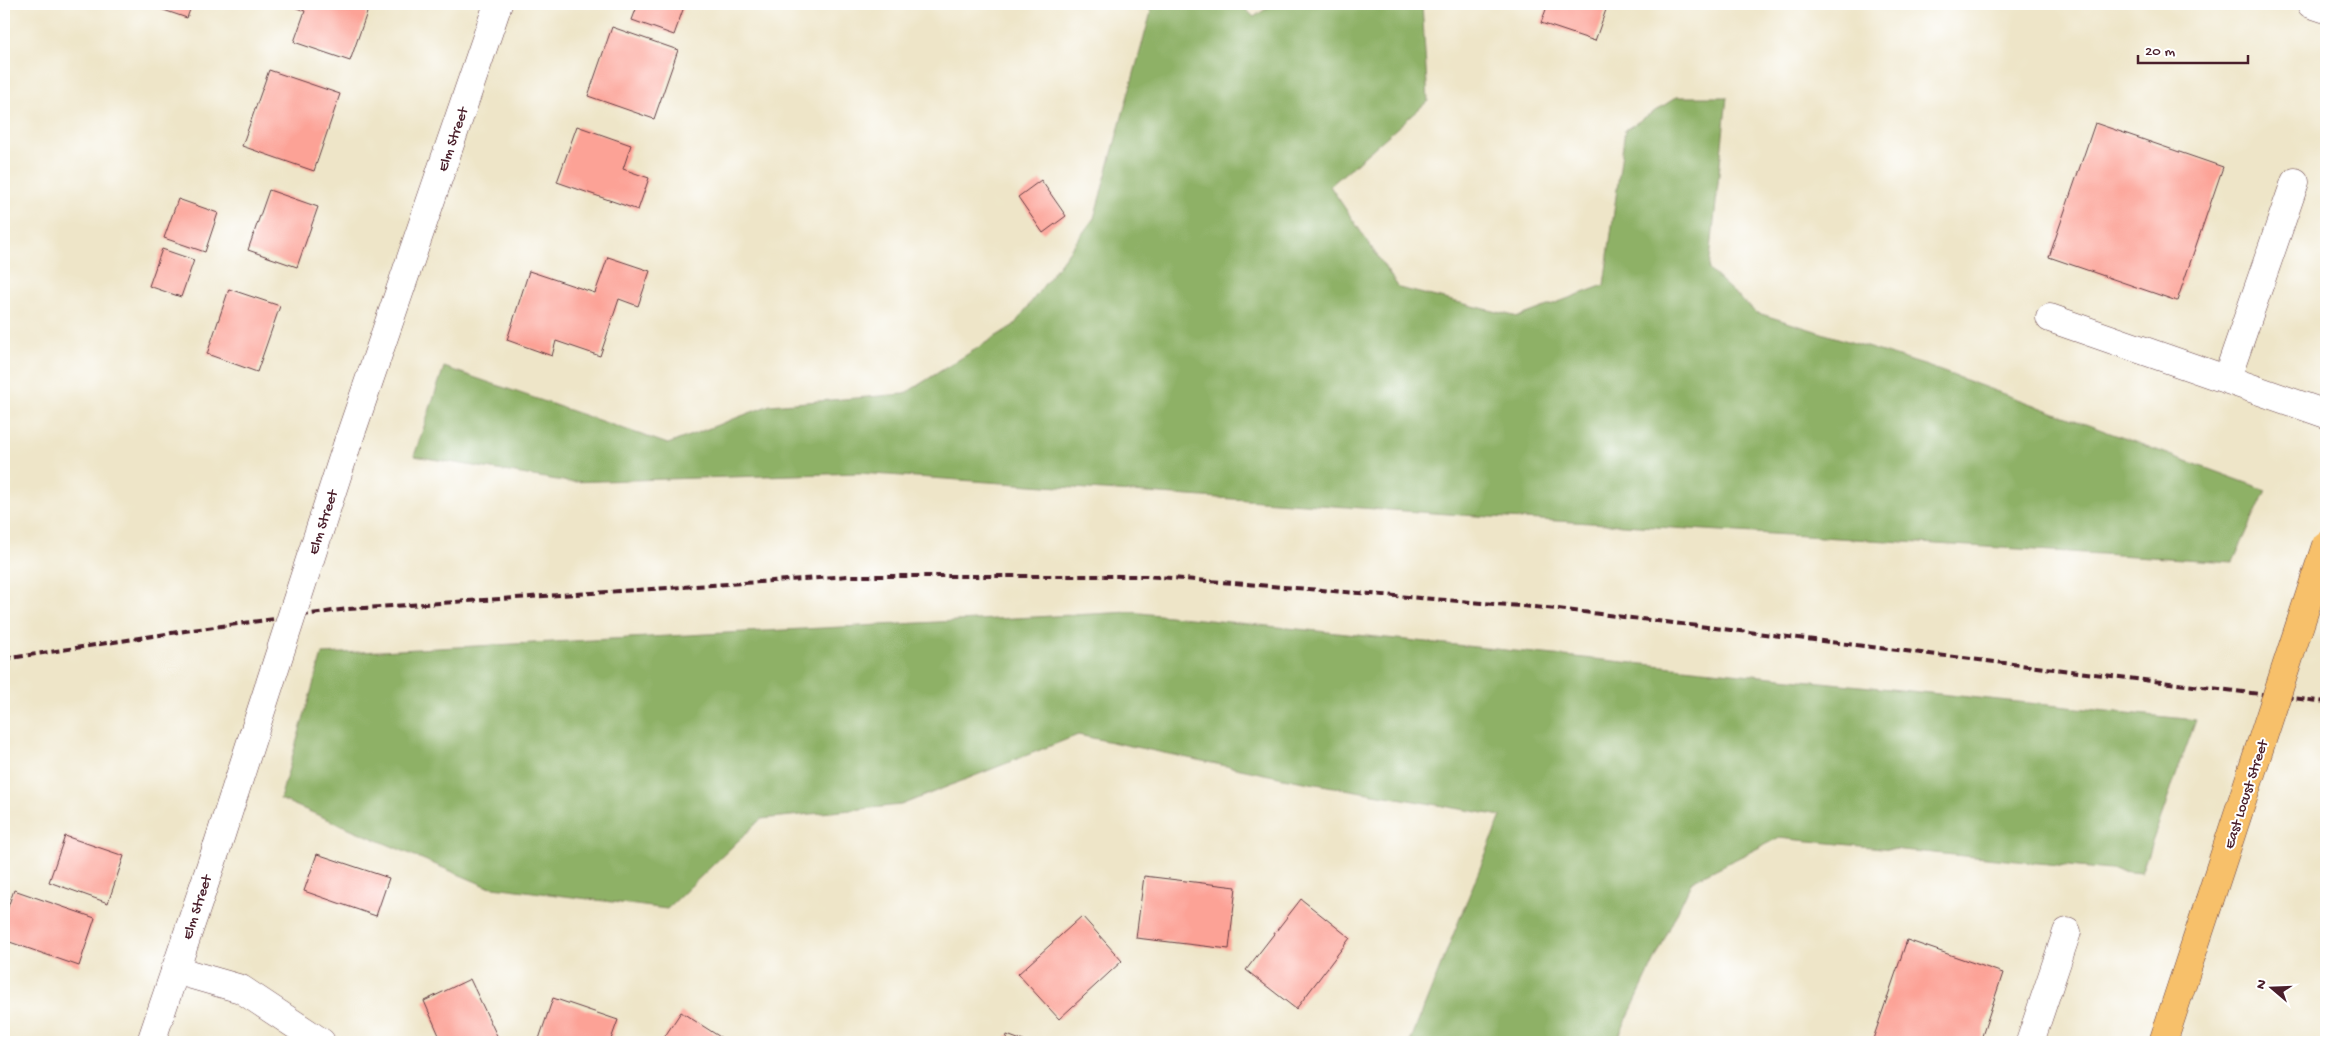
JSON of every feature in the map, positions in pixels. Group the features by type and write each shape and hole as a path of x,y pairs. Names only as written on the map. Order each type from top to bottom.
{"main road":[{"name":"East Locust Street","path":"2163,1042 2326,545"}],"street":[{"name":"Elm Street","path":"151,1042 217,847 348,442 498,4"},
{"path":"2310,4 2326,9"},
{"path":"2227,378 2295,182"},
{"path":"2050,318 2326,414"},
{"path":"2030,1042 2067,932"},
{"path":"175,970 241,989 321,1042"}],"green space":[{"path":"1147,4 1240,4 1254,17 1273,4 1422,4 1428,101 1330,186 1399,288 1518,317 1604,285 1625,130 1677,97 1727,97 1709,270 1755,312 1927,366 2266,490 2233,562 1491,517 859,473 569,482 414,456 444,367 668,444 770,405 904,394 1014,325 1094,218 1151,12"},
{"path":"1130,612 2196,720 2141,873 1778,838 1692,881 1616,1042 1410,1042 1501,816 1293,780 1078,735 901,805 761,819 667,909 486,886 280,799 322,654"}],"building":[{"path":"146,4 192,4 187,18"},
{"path":"286,4 370,4 350,61 294,42 305,11"},
{"path":"638,4 685,4 674,35 632,20"},
{"path":"1548,4 1608,4 1595,41 1541,23"},
{"path":"612,27 678,50 654,119 588,96"},
{"path":"269,70 340,94 314,171 242,146"},
{"path":"2095,123 2223,167 2177,301 2049,257"},
{"path":"577,126 631,145 623,169 649,178 638,210 557,182"},
{"path":"1041,180 1066,216 1043,233 1018,197"},
{"path":"269,190 318,207 297,267 248,250"},
{"path":"178,199 218,213 205,252 164,238"},
{"path":"162,249 194,260 181,297 149,286"},
{"path":"608,257 650,271 638,306 619,299 600,356 556,341 552,356 507,340 529,271 595,293"},
{"path":"229,289 280,306 257,372 207,354"},
{"path":"65,836 124,856 108,903 49,882"},
{"path":"317,854 389,878 376,916 304,891"},
{"path":"1144,876 1236,887 1229,949 1136,938"},
{"path":"14,890 95,918 79,966 4,940 4,918"},
{"path":"1301,899 1350,938 1296,1009 1246,970"},
{"path":"1082,916 1122,961 1059,1019 1018,974"},
{"path":"1907,940 2003,973 1980,1042 1872,1042"},
{"path":"470,979 500,1042 442,1042 424,1001"},
{"path":"553,998 618,1020 610,1042 538,1042"},
{"path":"681,1012 728,1042 661,1042"},
{"path":"1007,1035 1026,1042 1005,1042"}],"railway":[{"path":"4,659 185,631 348,609 849,576 1146,576 1558,609 2326,702"}]}
